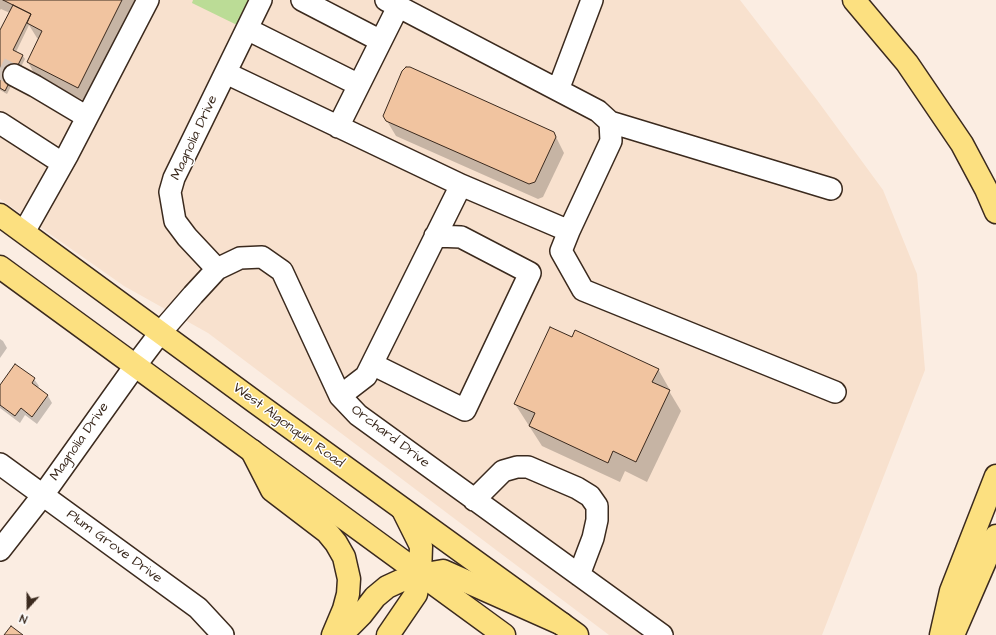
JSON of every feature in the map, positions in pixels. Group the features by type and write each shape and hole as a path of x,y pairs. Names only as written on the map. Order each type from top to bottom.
{"main road":[{"path":"854,0 907,63 962,144 986,189 996,212"},
{"name":"West Algonquin Road","path":"0,216 569,630"},
{"path":"0,267 504,635"},
{"path":"252,451 272,490 327,532 336,543 344,558 349,579 348,594 344,609 333,635"},
{"path":"941,635 951,591 996,476"},
{"path":"388,635 416,594 420,575 421,546 403,510"},
{"path":"953,635 996,536"},
{"path":"341,635 361,615 375,597 388,587 400,581 420,575 443,571 569,630"}],"street":[{"path":"24,232 68,154 148,0"},
{"name":"Magnolia Drive","path":"217,269 187,237 175,221 170,192 174,178 261,0"},
{"path":"302,0 381,41"},
{"path":"558,90 592,0"},
{"path":"338,127 381,41 392,3 598,111 610,122 831,188"},
{"path":"247,29 359,86"},
{"path":"226,73 461,185 569,231"},
{"path":"14,75 87,117"},
{"path":"610,122 611,141 561,251 583,290 835,392"},
{"path":"0,123 62,163"},
{"path":"340,396 366,376 461,185"},
{"path":"372,364 465,410 530,274 461,237 435,236"},
{"name":"Orchard Drive","path":"160,333 217,269 240,258 262,257 282,271 340,396 358,416 662,635"},
{"name":"Magnolia Drive","path":"0,550 43,495 160,333"},
{"name":"Plum Grove Drive","path":"0,464 198,608 223,635"},
{"path":"474,500 503,471 517,467 528,467 577,488 590,496 597,506 597,520 593,538 579,575"}],"shaded area":[{"path":"0,0 740,0 817,100 883,190 917,274 925,370 822,635 609,635 208,333 124,286 0,199"}],"green space":[{"path":"193,0 249,0 237,25 192,3"}],"building":[{"path":"3,0 122,0 78,88 27,62 42,31 27,23 31,14"},
{"path":"13,5 31,14 13,50 23,55 5,91 0,88 0,30"},
{"path":"406,67 410,67 554,132 556,137 535,182 529,184 386,121 383,116 402,71"},
{"path":"550,327 572,337 575,330 659,369 652,382 670,390 636,462 613,451 608,463 529,426 535,413 514,404"},
{"path":"15,364 35,378 32,383 48,395 32,417 21,408 15,416 0,405 0,385"},
{"path":"11,626 23,635 4,635"}],"tunnel":[{"path":"0,68 14,75"}]}
